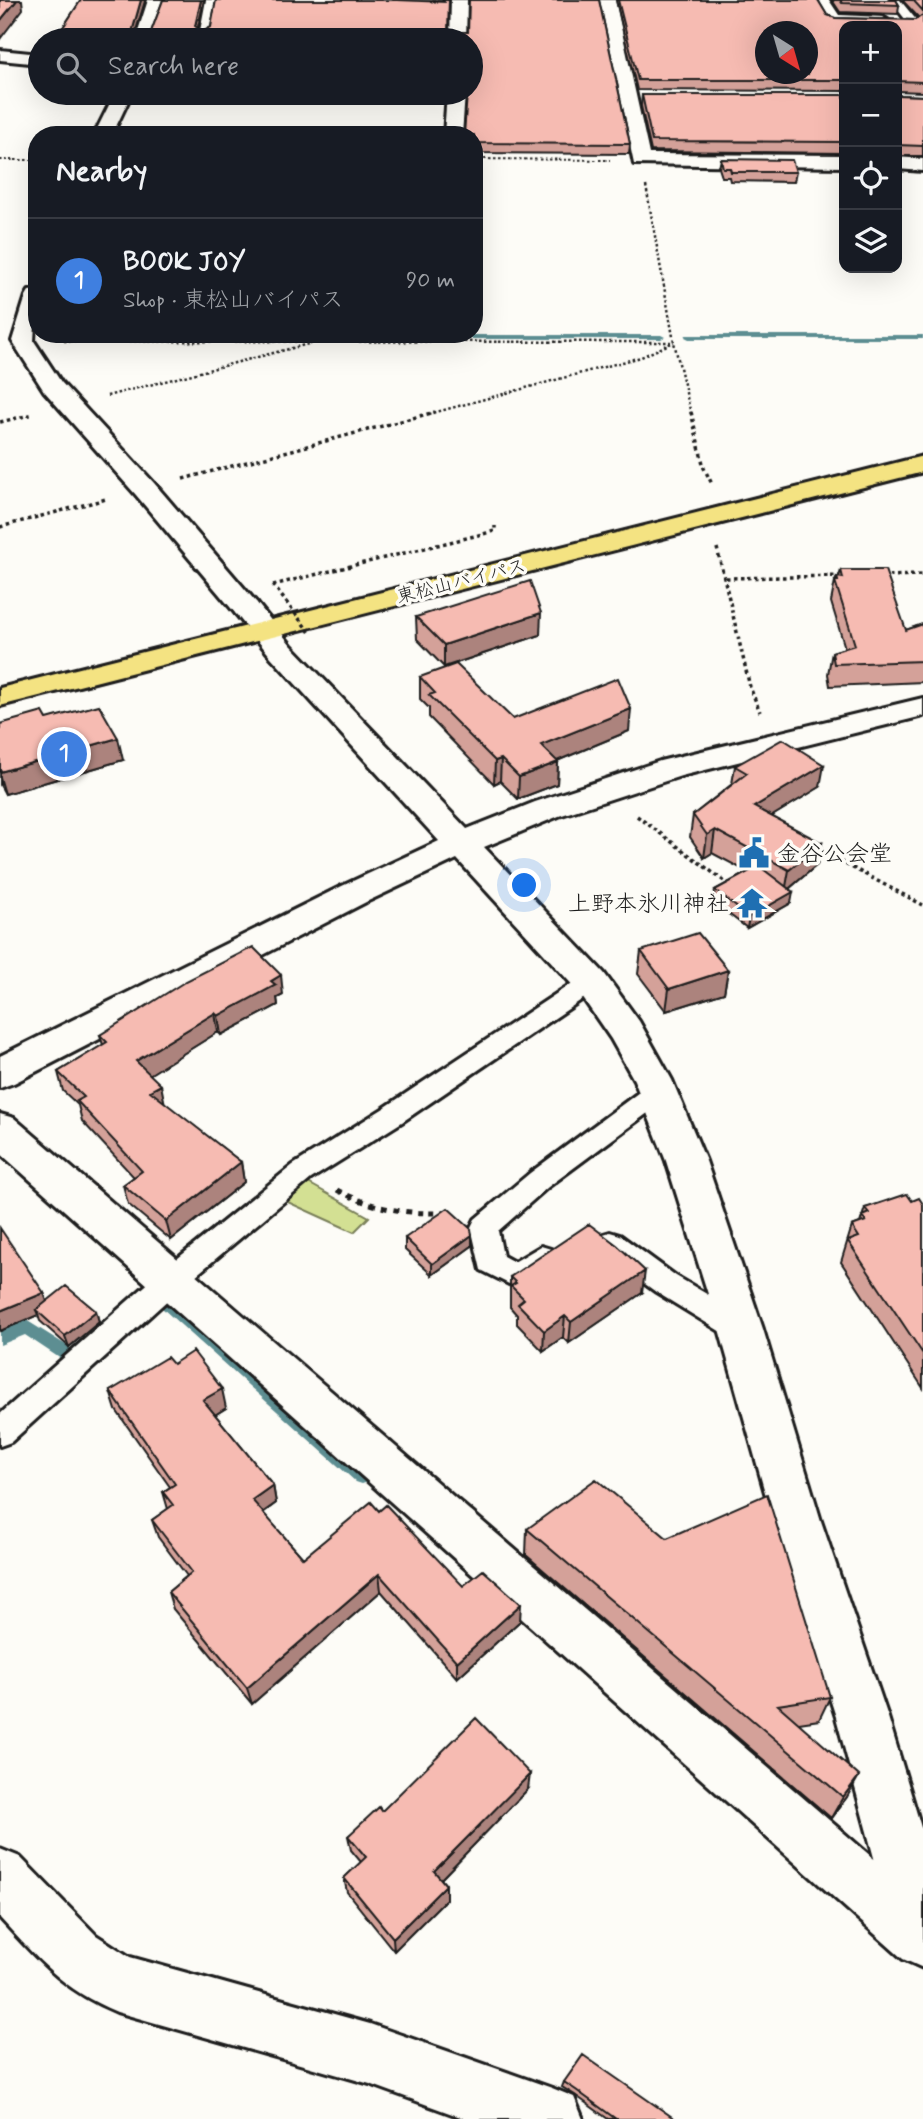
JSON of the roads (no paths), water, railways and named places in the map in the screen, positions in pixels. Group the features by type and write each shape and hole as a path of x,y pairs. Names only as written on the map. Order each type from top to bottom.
{"highway":[{"name":"東松山バイパス","path":"0,696 255,608 712,504 923,440"},
{"name":"東松山バイパス","path":"447,558 923,464"}],"street":[{"path":"147,28 156,0"},
{"path":"458,28 459,0"},
{"path":"607,0 635,98 641,160 839,162"},
{"path":"821,0 834,20 913,22"},
{"path":"0,55 28,58"},
{"path":"107,126 117,105"},
{"path":"454,126 455,105"},
{"path":"902,163 923,165"},
{"path":"28,325 23,341 52,386 255,608 461,844 591,982 626,1031 659,1091 687,1161 741,1329 797,1521 862,1717 923,1932"},
{"path":"0,1073 321,910 461,844 547,809 671,768 923,708"},
{"path":"0,1129 923,1939"},
{"path":"3,1890 75,1956 117,1983 370,2053 552,2119"}],"lane":[{"path":"206,28 211,0"},
{"path":"895,0 913,22"},
{"path":"0,1433 172,1279 302,1172 393,1115 591,982"},
{"path":"559,1245 515,1276 491,1262 484,1227 539,1180 659,1091"},
{"path":"588,1232 606,1240 666,1284 741,1329"}],"waterway":[{"path":"483,337 661,337"},
{"path":"689,337 923,337"},
{"path":"152,1307 162,1298 362,1476"},
{"path":"0,1338 26,1327 82,1364"}],"place":[{"name":"BOOK JOY","path":"64,754"},
{"name":"金谷公会堂","path":"754,853"},
{"name":"上野本氷川神社","path":"752,903"}]}
